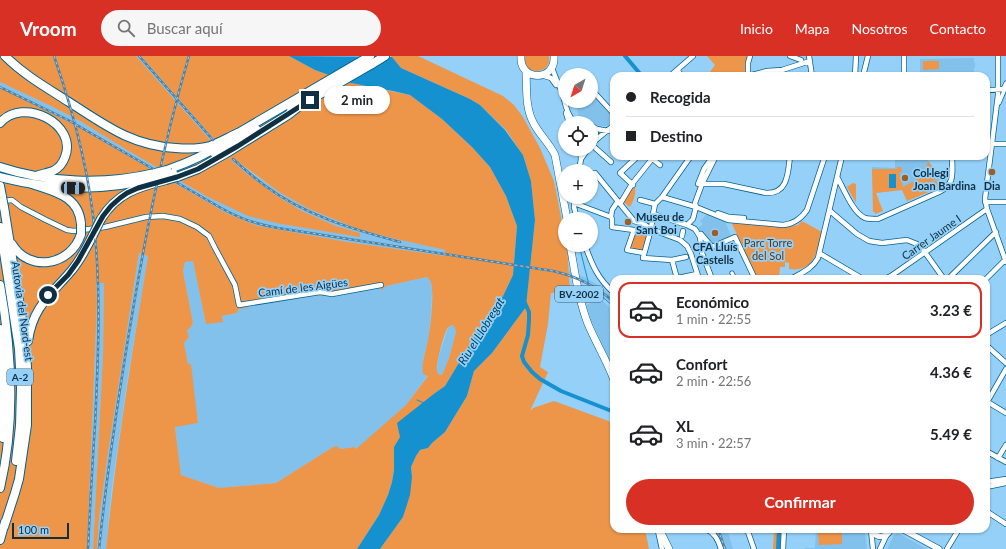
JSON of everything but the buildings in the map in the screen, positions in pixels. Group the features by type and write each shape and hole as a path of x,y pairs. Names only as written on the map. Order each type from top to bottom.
{"highway":[{"path":"5,56 25,74 114,131 136,140 162,147 193,148 214,145 238,133"},
{"path":"26,353 30,328 40,307 48,295 68,275 78,261 101,219 111,206 127,193 160,177 172,173 183,164 206,154 238,133 288,104 371,60 385,56"},
{"path":"0,177 32,184 73,188 108,187 130,184 172,173 198,169 288,115 371,60"},
{"path":"0,123 12,114 28,112 47,118 57,126 65,136 67,152 60,166 55,170 36,176"},
{"path":"0,167 15,172 45,178 69,180 98,180 145,175 160,177"},
{"path":"10,240 16,251 22,256 29,260 45,262 66,256 76,246 80,239 81,216 74,204 63,195 32,184"},
{"path":"1,197 10,240 23,326 27,367 27,425 19,478 4,527"},
{"name":"Autovia del Nord-est","path":"0,227 19,349 21,388 20,426 15,469 4,527 0,540"},
{"name":"Autovia del Nord-est","path":"0,285 8,339 10,379 10,422 4,473 0,488"},
{"path":"0,329 4,392 4,473"}],"main road":[{"path":"521,56 521,64 526,72 539,76"},
{"path":"527,88 530,82 547,73 552,68 554,56"},
{"path":"526,72 528,109 531,118 555,155 566,212"},
{"name":"BV-2002","path":"571,252 585,315 610,371"},
{"path":"660,533 669,549"}],"street":[{"path":"675,72 693,56"},
{"path":"748,72 750,56"},
{"path":"790,56 802,58 797,65"},
{"path":"855,72 856,56"},
{"path":"864,72 868,56"},
{"path":"904,56 904,72"},
{"path":"990,160 998,90 998,56"},
{"path":"763,72 782,70 797,65 810,58 812,72"},
{"path":"552,68 570,116"},
{"path":"539,76 551,78 555,83 560,93 567,116"},
{"path":"999,103 1006,83"},
{"path":"990,90 1005,89"},
{"path":"598,97 610,110"},
{"path":"598,129 608,131"},
{"path":"598,139 608,131"},
{"path":"992,144 1006,144"},
{"path":"598,150 611,162"},
{"path":"581,156 581,164"},
{"path":"633,185 620,173 634,160"},
{"path":"649,160 633,185 612,210 610,217 612,219 612,227 651,232 680,240 687,246 691,255 697,274 692,275"},
{"path":"654,160 660,165"},
{"path":"686,257 672,260 643,258 651,232 655,204 662,197 688,160"},
{"path":"695,205 693,200 704,169 710,160"},
{"path":"685,228 693,219 695,205 702,184 714,160"},
{"path":"702,184 724,184 766,194 773,194 778,191 786,181 790,160"},
{"path":"662,197 695,205 728,220 783,225 791,224 807,210 824,160"},
{"path":"798,275 809,269 817,261 839,180 842,160"},
{"path":"839,180 860,215 866,218 881,218 948,186 952,176 952,160"},
{"path":"990,160 985,202 1006,261 1003,262 990,275"},
{"path":"598,177 634,221 644,224 651,232"},
{"name":"Camí de les Aigües","path":"1,197 12,200 21,207 67,230 74,231 105,227 146,217 163,216 180,219 197,227 209,236 235,285 239,305 320,292 332,294 381,285"},
{"path":"640,200 655,204"},
{"path":"985,202 1006,202"},
{"path":"577,204 610,217"},
{"name":"Carrer Jaume I","path":"892,275 987,209"},
{"path":"830,211 866,240 879,243 900,240 911,241 920,246 941,275"},
{"path":"653,214 685,228 694,228 712,247 735,237 753,275"},
{"path":"634,230 627,250 644,253"},
{"path":"698,232 702,253 710,275"},
{"path":"952,275 996,232"},
{"path":"1000,244 1006,243"},
{"path":"587,252 599,277 610,289"},
{"path":"819,253 856,275"},
{"path":"672,260 677,275"},
{"path":"990,333 1006,323"},
{"path":"990,349 1006,363"},
{"path":"990,395 1006,369"},
{"path":"990,404 1006,413"},
{"path":"998,458 1006,445"},
{"path":"990,453 1006,462"},
{"path":"990,481 1006,479"},
{"path":"990,486 1006,484"},
{"path":"990,514 1006,524"},
{"path":"659,533 662,549"},
{"path":"713,533 716,536 721,549"},
{"path":"748,533 754,549"},
{"path":"783,549 784,533"},
{"path":"871,533 873,549"},
{"path":"874,533 879,536 886,533"},
{"path":"880,549 888,533"},
{"path":"909,533 939,549"},
{"path":"947,549 957,533"}],"shaded area":[{"path":"136,56 141,56 214,139 211,141"},
{"path":"974,58 975,68 974,72 920,72 920,59"},
{"path":"0,82 80,121 206,196 281,224 360,236 360,233 336,226 302,211 277,196 230,160 233,158 279,192 309,209 358,229 445,250 445,256 348,242 258,226 226,213 75,125 0,88"},
{"path":"598,99 610,112 610,124 607,126 598,125 598,116 578,116 577,108 598,108"},
{"name":"Col·legi Joan Bardina","path":"895,160 928,160 941,179 944,177 948,182 941,187 936,180 907,201 902,190 873,193 872,167 895,168"},
{"name":"CFA Lluís Castells","path":"708,213 724,219 731,236 712,246 697,229 703,224 700,221"},
{"path":"139,253 148,256 128,376 111,494 106,549 97,549 99,519 108,453"},
{"path":"193,260 206,324 222,316 237,313 237,309 246,304 309,295 332,296 378,287 382,289 386,286 427,277 430,279 432,289 428,342 423,359 428,375 406,405 356,450 354,447 340,449 333,447 276,483 219,488 181,475 175,426 198,423 190,364 188,365 184,343 189,337 187,331 193,323 183,271 185,262"},
{"path":"554,268 584,277 610,294 610,302 590,285 575,278 560,274"},
{"path":"96,283 104,283 103,354 93,549 87,549 97,302"},
{"path":"601,299 610,308 610,360 592,322 586,305"},
{"path":"452,325 454,326 456,332 449,358 442,375 440,375 437,372 439,356 448,328"},
{"path":"717,533 728,533 733,549 723,549"},
{"path":"816,533 865,533 867,549 805,549 815,548"},
{"path":"899,534 927,549 887,549 894,535"}],"green space":[{"path":"0,56 136,56 211,141 214,139 141,56 289,56 315,70 351,83 410,95 442,119 472,147 490,167 506,196 517,226 513,275 490,318 475,336 445,386 435,393 400,437 394,448 394,470 388,495 379,515 357,549 106,549 119,439 148,256 139,253 108,453 99,519 97,549 93,549 103,354 104,283 96,283 97,302 87,549 0,549 0,88 75,125 226,213 258,226 348,242 445,256 445,250 358,229 309,209 279,192 233,158 231,160 247,174 277,196 302,211 336,226 360,233 360,237 281,224 248,216 206,196 80,121 0,82","holes":["193,261 206,324 223,322 222,316 237,313 238,309 247,308 246,304 309,295 332,296 378,287 382,290 386,286 427,277 431,283 432,308 429,335 423,361 423,374 428,376 406,405 356,449 354,447 340,449 337,446 333,447 276,483 219,488 181,475 175,427 198,423 191,364 188,364 184,343 189,337 187,331 193,323 183,271 185,262","452,325 454,326 456,332 449,358 442,375 440,375 437,372 440,350 447,329"]},
{"path":"391,56 418,56 503,96 514,105 523,117 540,148 554,181 560,212 558,212 558,252 567,252 570,291 551,293 548,324 540,367 548,372 530,411 533,408 554,401 610,422 610,533 646,533 649,549 380,549 403,517 412,477 411,467 416,456 420,450 428,448 445,432 467,396 474,371 492,353 526,307 535,220 531,181 523,155 506,130 480,105 401,68"},
{"path":"525,56 549,56 549,63 542,70 532,70 525,63"},
{"path":"707,56 749,56 747,72 710,72 715,65"},
{"path":"923,61 939,61 939,69 923,70"},
{"name":"Col·legi Joan Bardina","path":"928,162 939,176 930,183 931,184 936,180 941,187 907,201 902,190 876,193 883,211 875,214 875,212 873,212 872,169 897,169 897,167 901,167 902,172 899,173 903,187 925,175 924,172"},
{"path":"853,183 856,184 856,203 847,187"},
{"path":"632,186 635,186 635,192 634,199 630,207 623,202"},
{"name":"Parc Torre del Sol","path":"734,221 788,227 798,225 802,221 822,232 813,260 809,264 798,269 789,269 789,263 785,262 785,267 780,267 779,275 756,275 732,224"},
{"path":"635,231 648,234 643,251 628,249"},
{"path":"774,533 782,533 781,549 773,549"},
{"path":"818,533 842,533 842,544 819,545"}],"water":[{"name":"Riu el Llobregat","path":"289,56 392,57 401,68 480,105 505,130 523,155 531,181 535,220 526,307 492,353 474,371 467,396 445,432 428,448 420,450 416,456 411,467 412,477 410,495 403,517 380,549 357,549 379,515 388,495 394,470 394,447 400,437 397,423 445,386 475,336 490,318 513,275 517,226 506,196 490,167 472,147 442,119 410,95 351,83 315,70"},
{"path":"889,174 896,174 896,188 889,188"}],"waterway":[{"path":"625,56 639,72"},
{"path":"581,252 589,285 610,303"},
{"path":"525,303 529,312 529,320 528,335 522,356 524,362 540,379 561,391 610,410"},
{"path":"417,400 424,403"},
{"path":"778,549 779,533"}],"railway":[{"path":"54,56 68,100 85,167 93,212 97,259 98,354 88,549"},
{"path":"139,56 213,140"},
{"path":"99,549 115,422 140,272 161,164 189,56"},
{"path":"0,87 68,120 221,208 249,221 278,228 553,271 585,282 610,299"},
{"path":"233,159 264,185 295,205 346,226 400,242"},
{"path":"719,533 725,549"}],"place":[{"name":"Dia","path":"992,172"},
{"name":"Col·legi Joan Bardina","path":"905,178"},
{"name":"Museu de Sant Boi","path":"628,222"},
{"name":"CFA Lluís Castells","path":"715,233"}],"route":[{"path":"48,295 68,275 84,253 103,216 120,198 138,188 177,177 198,169 238,146 310,100"}]}
